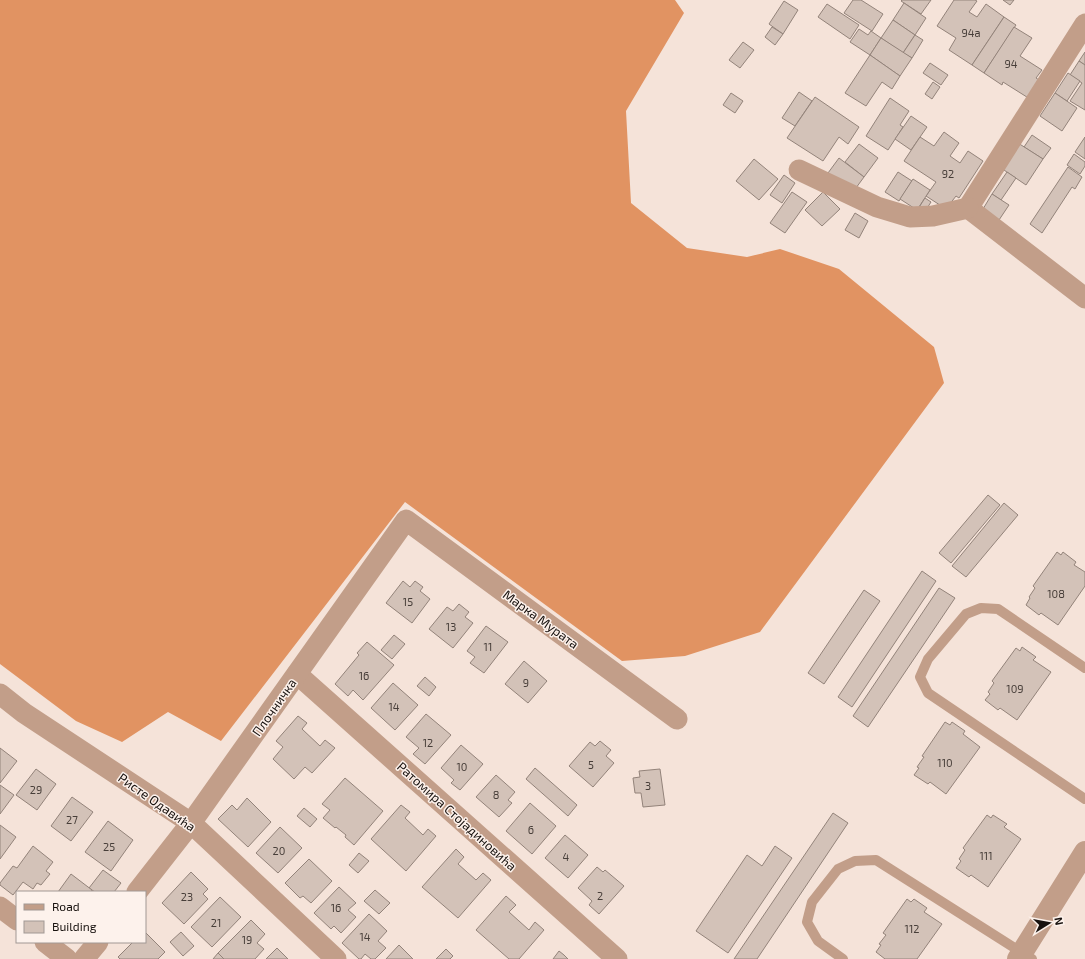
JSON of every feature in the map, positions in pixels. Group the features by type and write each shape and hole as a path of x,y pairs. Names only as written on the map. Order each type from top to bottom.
{"street":[{"path":"800,170 877,207 910,217 933,216 968,208 1085,24"},
{"path":"968,208 1085,298"},
{"name":"Плочничка","path":"138,891 191,823 406,520"},
{"name":"Марка Мурата","path":"406,520 677,719"},
{"name":"Ратомира Стојадиновића","path":"298,674 617,959"},
{"name":"Ристе Одавића","path":"0,694 24,713 191,823 336,959"},
{"path":"1024,957 1085,852"},
{"path":"0,907 16,919"},
{"path":"46,943 67,959"},
{"path":"84,959 97,943"}],"lane":[{"path":"1085,668 998,609 980,608 966,614 928,659 920,677 928,693 1085,799"},
{"path":"843,959 818,941 807,922 812,902 838,869 855,860 876,860 1024,957"}],"shaded area":[{"path":"0,0 675,0 684,13 626,111 631,203 687,248 747,257 780,249 839,269 934,347 944,383 760,632 685,656 622,661 405,502 221,741 168,712 122,742 76,721 0,664"}],"building":[{"path":"853,0 861,0 883,14 872,31 844,13"},
{"path":"931,0 921,14 901,1"},
{"path":"954,0 977,1 969,12 977,17 986,4 1004,17 972,65 949,50 956,38 937,26"},
{"path":"1003,0 1014,0 1010,5"},
{"path":"784,1 798,10 783,34 769,24"},
{"path":"904,3 926,18 915,35 893,20"},
{"path":"827,4 859,25 850,39 818,17"},
{"path":"1004,17 1016,25 984,73 972,65"},
{"path":"893,20 915,35 903,53 881,38"},
{"path":"772,27 783,34 775,45 765,37"},
{"path":"1014,27 1032,38 1020,56 1042,70 1036,78 1042,82 1030,99 1003,82 1002,85 984,73"},
{"path":"859,29 868,35 871,31 881,38 870,55 850,42"},
{"path":"915,35 923,40 912,58 903,53"},
{"path":"881,38 912,58 900,76 870,55"},
{"path":"743,42 754,50 740,68 729,60"},
{"path":"1085,52 1085,65 1079,61"},
{"path":"870,55 900,76 892,89 882,82 866,106 845,93"},
{"path":"1079,61 1085,65 1085,110 1070,101 1082,83 1070,75"},
{"path":"930,63 948,75 941,85 923,73"},
{"path":"1068,73 1080,81 1067,101 1055,93"},
{"path":"933,82 940,87 932,99 925,94"},
{"path":"799,92 812,101 795,126 782,118"},
{"path":"731,93 743,101 735,113 723,105"},
{"path":"1055,93 1077,108 1062,131 1040,116"},
{"path":"815,97 859,127 848,144 839,137 823,161 787,138"},
{"path":"890,98 909,111 900,125 903,127 888,150 866,136"},
{"path":"911,116 927,127 911,150 895,139"},
{"path":"944,132 959,143 950,156 960,163 968,151 983,161 959,198 956,196 946,209 926,196 936,182 904,161 920,137 934,146"},
{"path":"1032,135 1051,148 1043,159 1024,147"},
{"path":"1085,137 1085,159 1075,152"},
{"path":"1018,143 1043,159 1026,185 1001,168"},
{"path":"859,144 878,158 864,177 845,162"},
{"path":"1074,154 1085,162 1085,166 1080,174 1067,165"},
{"path":"839,158 864,177 853,192 828,173"},
{"path":"754,159 778,179 759,200 736,181"},
{"path":"1068,167 1082,177 1075,189 1072,187 1042,233 1030,224"},
{"path":"898,172 912,181 899,201 885,192"},
{"path":"1007,172 1016,178 1001,200 992,194"},
{"path":"784,175 795,183 782,203 770,195"},
{"path":"913,179 930,190 917,210 900,199"},
{"path":"792,192 807,202 785,233 770,223"},
{"path":"823,192 840,209 822,226 805,210"},
{"path":"992,194 1009,205 999,220 983,209"},
{"path":"925,198 931,202 924,213 918,209"},
{"path":"855,213 868,221 859,238 845,230"},
{"path":"988,495 1000,505 951,563 939,553"},
{"path":"1004,503 1018,515 966,577 952,566"},
{"path":"1057,552 1061,555 1063,552 1076,562 1074,565 1085,572 1085,586 1058,625 1041,613 1039,615 1026,605 1035,588 1033,586"},
{"path":"922,571 936,581 852,707 838,697"},
{"path":"403,581 410,587 415,581 423,587 420,591 430,599 412,623 386,603"},
{"path":"939,588 955,598 868,727 853,716"},
{"path":"864,590 880,601 824,684 808,673"},
{"path":"459,604 469,612 465,617 473,623 453,648 429,629 447,607 453,611"},
{"path":"486,626 508,642 484,673 470,663 475,657 467,651"},
{"path":"394,635 405,644 392,659 381,650"},
{"path":"367,642 394,665 363,700 353,690 348,696 335,684 359,655 357,653"},
{"path":"1022,647 1036,657 1033,660 1051,672 1017,720 1000,708 998,710 985,700 990,694 988,692 994,683 992,681 1016,648 1020,651"},
{"path":"524,661 547,681 528,703 505,684"},
{"path":"425,677 436,687 429,696 417,686"},
{"path":"393,683 418,705 395,730 371,708"},
{"path":"426,714 451,735 425,764 413,754 419,748 406,737"},
{"path":"298,716 307,723 302,729 320,746 325,740 335,748 312,773 305,767 294,779 273,759 283,747 276,741"},
{"path":"945,722 950,725 952,722 965,731 963,734 980,747 946,794 930,782 928,784 914,775 919,768 917,767 924,757 922,756"},
{"path":"600,741 611,750 606,756 614,763 593,787 569,766 590,742 595,746"},
{"path":"461,745 483,764 460,790 451,783 454,780 441,768"},
{"path":"0,748 17,761 0,783"},
{"path":"535,768 577,805 568,816 526,779"},
{"path":"36,769 56,784 37,810 16,795"},
{"path":"660,769 665,805 643,807 641,793 635,793 633,778 640,777 639,771"},
{"path":"496,775 515,792 508,800 512,803 499,817 476,797"},
{"path":"345,778 383,811 354,845 345,837 346,835 323,818 330,810 322,804"},
{"path":"0,785 14,795 0,814"},
{"path":"72,797 93,812 71,841 51,826"},
{"path":"247,798 271,822 248,847 218,819 232,805 237,810"},
{"path":"530,803 556,826 532,854 506,831"},
{"path":"401,805 410,812 405,818 423,835 428,829 436,836 406,871 371,839"},
{"path":"304,808 317,819 310,827 297,816"},
{"path":"833,813 848,823 757,959 734,959"},
{"path":"987,815 991,818 993,815 1007,824 1004,827 1021,839 988,887 971,875 969,877 956,868 961,861 959,859 965,850 963,848"},
{"path":"108,821 133,840 111,871 85,852"},
{"path":"0,825 16,837 0,859"},
{"path":"280,827 302,848 278,873 256,853"},
{"path":"565,835 588,855 568,878 545,858"},
{"path":"33,846 53,862 46,871 50,874 41,885 37,883 33,889 23,882 13,895 0,885 0,883 13,866 17,868"},
{"path":"775,846 792,858 728,953 696,931 747,855 762,866"},
{"path":"456,849 464,857 458,864 476,880 483,873 491,880 458,918 422,887"},
{"path":"359,853 369,861 358,873 349,865"},
{"path":"309,859 332,881 311,903 303,896 300,898 285,883"},
{"path":"597,867 603,872 605,870 624,886 599,914 589,905 592,901 578,888"},
{"path":"103,870 121,883 115,891 94,891 89,888"},
{"path":"191,872 208,889 203,894 208,899 184,924 162,903"},
{"path":"71,874 92,890 92,891 59,891"},
{"path":"339,887 356,903 348,910 356,917 341,933 334,926 331,929 314,913"},
{"path":"375,890 390,903 379,914 364,901"},
{"path":"506,896 516,905 509,912 529,930 535,922 544,930 519,959 509,959 476,930"},
{"path":"220,897 241,917 212,947 191,927"},
{"path":"907,899 911,902 914,899 927,908 924,912 942,924 917,959 885,959 876,952 881,945 879,944 886,935 883,933"},
{"path":"369,914 387,931 378,941 386,948 375,959 371,959 365,954 361,959 359,959 342,943"},
{"path":"251,920 265,934 257,943 264,949 255,959 224,959 218,953"},
{"path":"181,932 194,946 183,956 170,942"},
{"path":"146,933 165,952 158,959 120,959 118,957 132,943 146,943"},
{"path":"399,945 413,959 386,959"},
{"path":"277,948 288,959 266,959"},
{"path":"446,949 453,956 450,959 436,959"},
{"path":"559,951 564,955 568,959 553,959"},
{"path":"218,953 224,959 213,959"}]}
